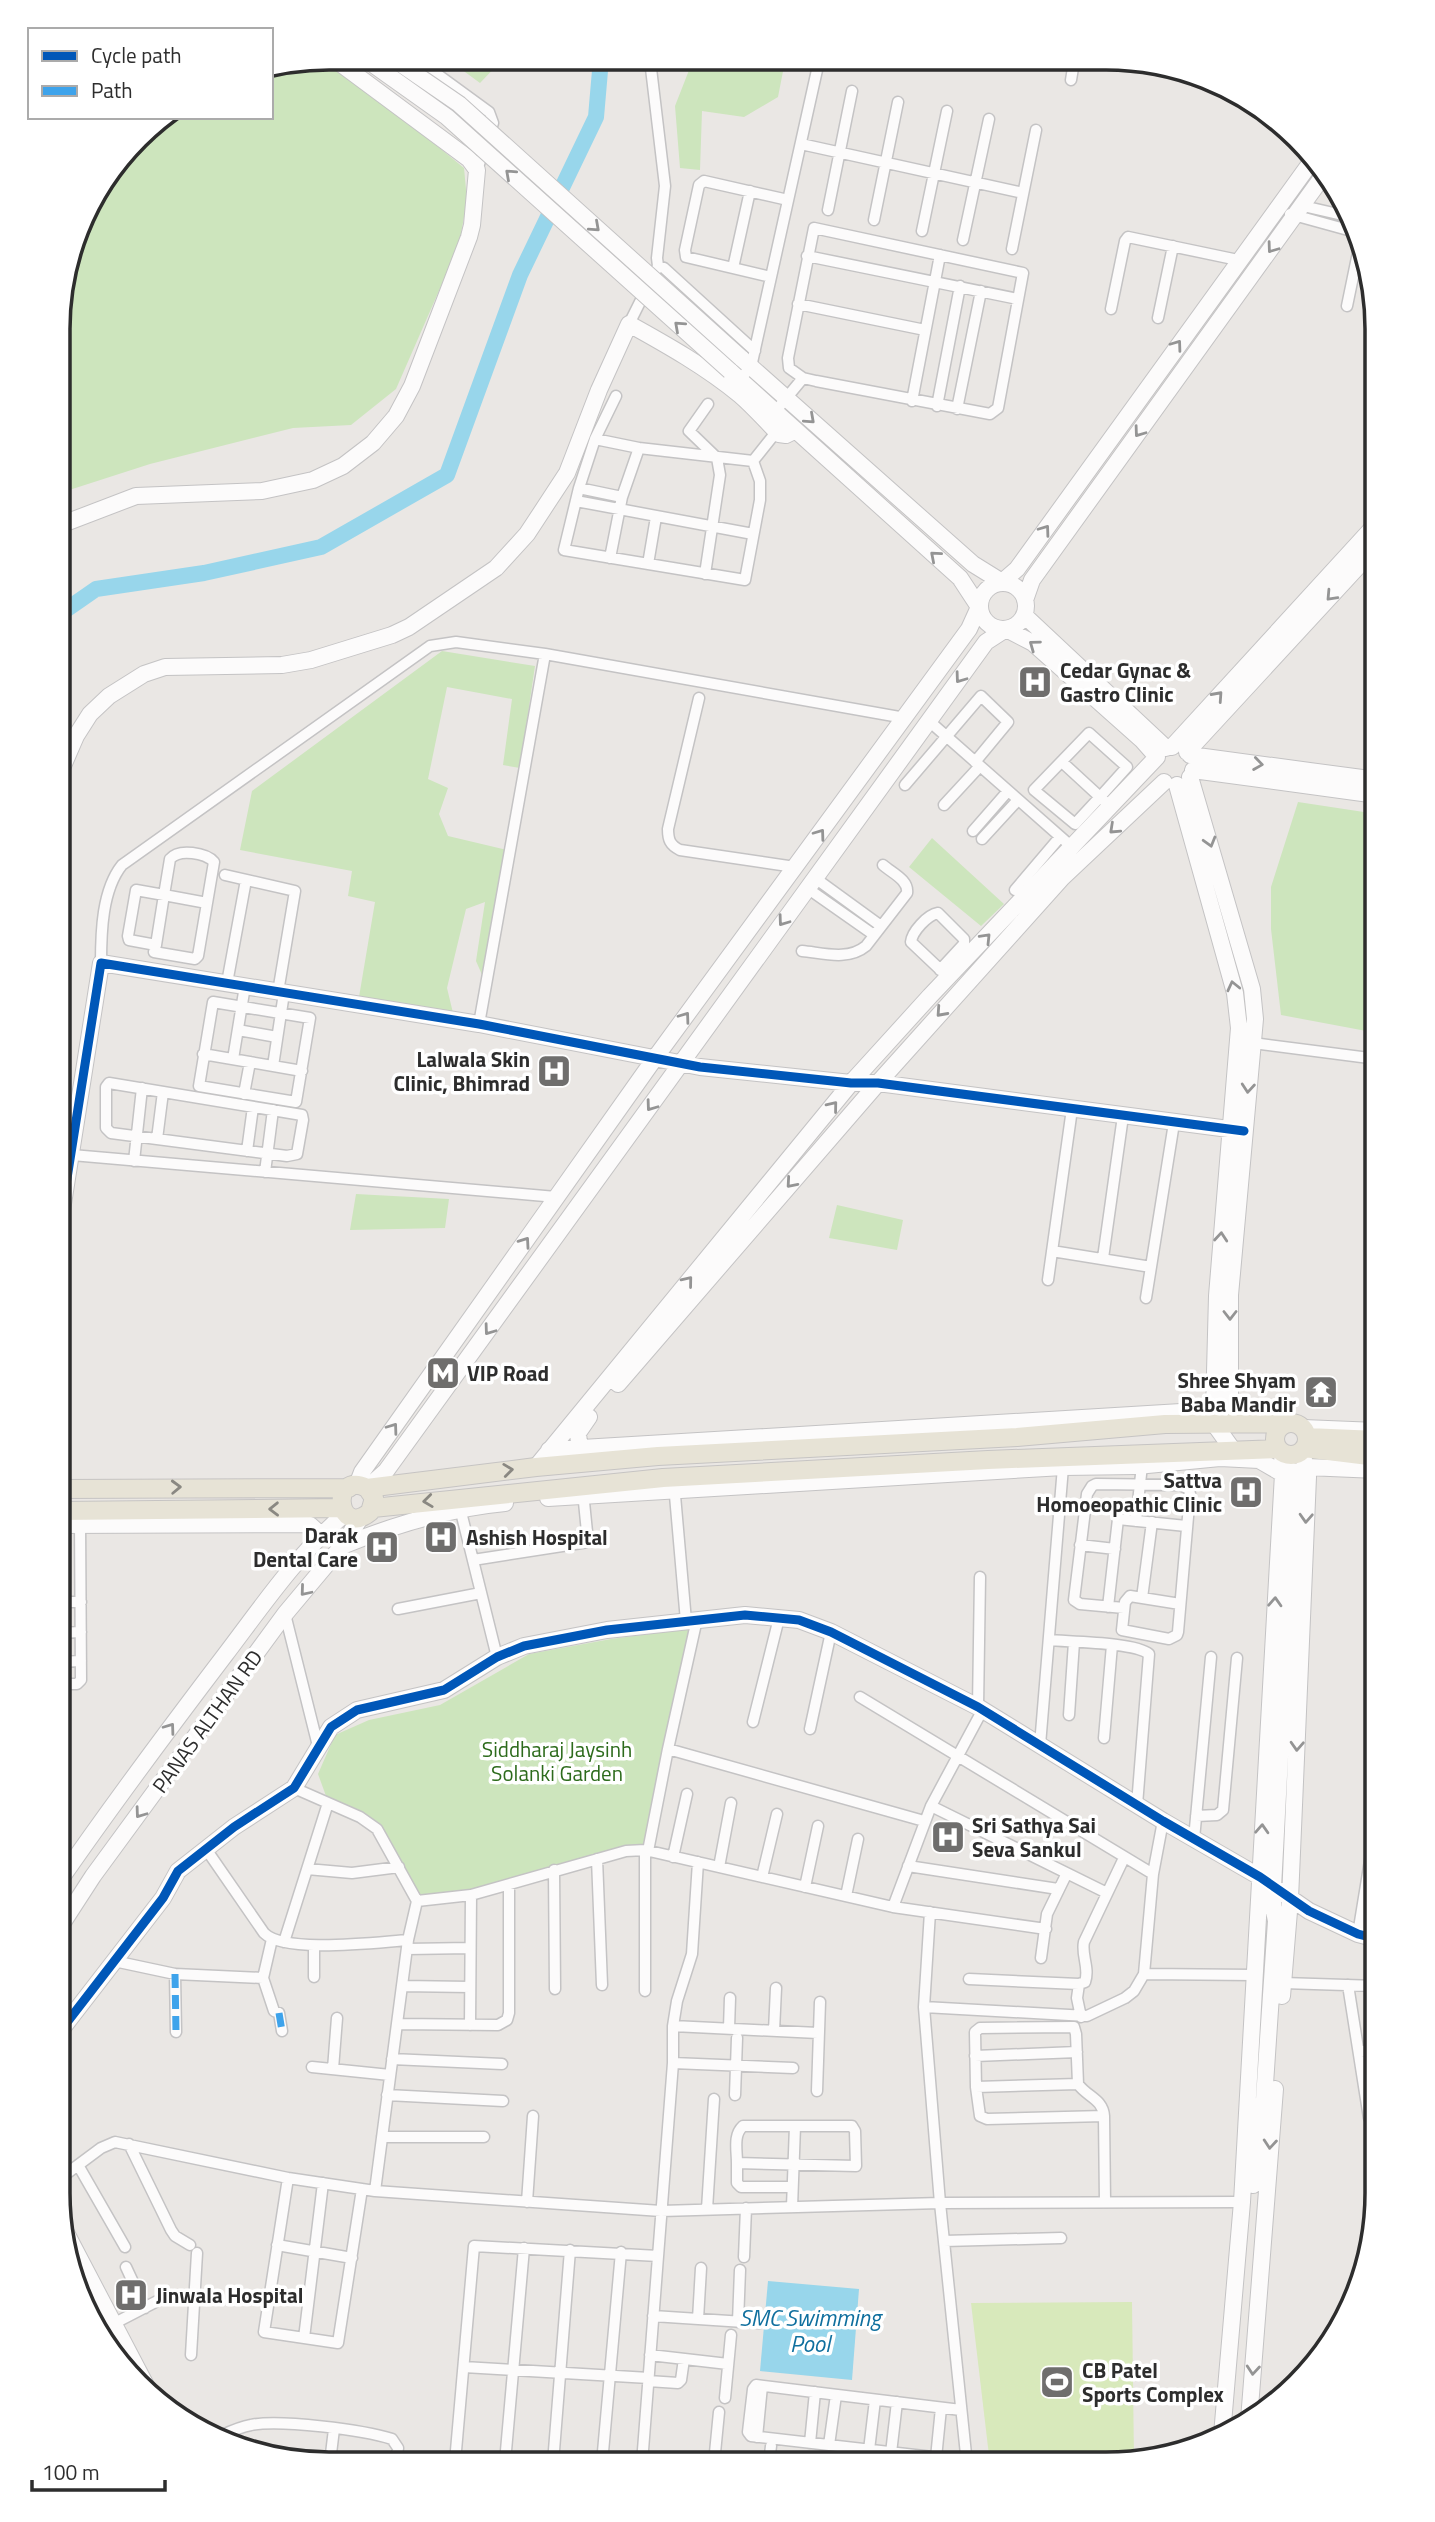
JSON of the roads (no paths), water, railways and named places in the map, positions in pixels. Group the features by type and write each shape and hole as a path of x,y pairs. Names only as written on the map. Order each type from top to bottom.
{"main road":[{"path":"70,521 121,500 143,495 262,491 313,480 342,466 373,443 396,416 412,386 472,225 477,170 469,159 349,70"},
{"path":"381,70 447,117 960,578 985,621 1033,643 1142,740 1177,764 1365,793"},
{"path":"410,70 459,104 749,359 783,395 973,564 1002,582 1017,587 1025,608 1177,764 1252,989 1255,1020 1237,1131 1217,1296 1214,1417 1233,1450"},
{"path":"357,1487 362,1472 655,1058 969,629 984,593 1017,569 1308,167"},
{"path":"356,1512 341,1499 386,1471 986,642 1014,626 1025,608 1032,580 1319,182"},
{"path":"70,751 90,714 109,696 144,674 176,667 293,664 322,657 409,627 496,568 522,540 567,473 599,390 629,324 694,361 742,397 777,431 786,435 794,431"},
{"path":"536,1466 944,974 1105,802 1177,764 1365,537"},
{"path":"580,1454 580,1427 878,1083 1062,878 1177,764 1365,559"},
{"path":"1177,764 1365,779"},
{"path":"1177,764 1235,993 1239,1028 1230,1295 1230,1404 1238,1413 1271,1417 1294,1443 1365,1455"},
{"path":"70,1149 101,963 479,1024 682,1064 851,1083 878,1083 1237,1131"},
{"path":"549,1450 580,1454 1165,1424 1214,1417 1365,1466"},
{"path":"70,1521 80,1518 356,1512 583,1491 1233,1450 1365,1433"},
{"path":"1294,1443 1365,1440"},
{"path":"1223,2424 1242,2202 1283,1474 1294,1443"},
{"path":"1233,2419 1259,2119 1256,2100 1266,1919 1273,1906 1292,1534 1294,1443"},
{"path":"1250,2408 1290,1899 1294,1443"},
{"path":"70,1488 131,1483 199,1487 357,1487 441,1471 536,1466 580,1454"},
{"path":"989,1466 1142,1465 1220,1458 1259,1460 1283,1474"},
{"path":"356,1512 374,1498 357,1487"},
{"path":"342,1546 458,1504"},
{"name":"PANAS ALTHAN RD","path":"70,1866 174,1723 320,1534 356,1512"},
{"name":"PANAS ALTHAN RD","path":"70,1911 93,1876 285,1614 342,1546 356,1512"},
{"path":"70,1515 80,1518 302,1524 310,1525 320,1534"},
{"path":"70,2018 163,1898 178,1871 234,1827 294,1788 331,1727 357,1710 444,1690 497,1657 524,1646 607,1630 745,1615 799,1620 831,1632 980,1709 1259,1877 1309,1911 1365,1936"},
{"path":"78,2256 135,2365"}],"street":[{"path":"431,70 489,112 493,118 477,170"},
{"path":"629,324 658,266 665,187 651,70"},
{"path":"735,375 749,359 771,276 817,70"},
{"path":"1070,80 1072,70"},
{"path":"828,210 852,91"},
{"path":"874,220 898,102"},
{"path":"922,230 947,111"},
{"path":"963,240 989,120"},
{"path":"1012,249 1037,130"},
{"path":"801,144 1023,193"},
{"path":"771,276 685,255 699,185 704,181 788,200"},
{"path":"733,268 750,191"},
{"path":"1279,206 1344,227"},
{"path":"1299,211 1339,216"},
{"path":"814,228 940,255 1023,273 998,408 990,414 912,401 799,376 788,364 814,228"},
{"path":"1111,309 1126,239 1131,236 1238,260"},
{"path":"1158,318 1173,246"},
{"path":"912,401 940,255"},
{"path":"807,256 1018,299"},
{"path":"658,266 664,268 749,359"},
{"path":"1347,306 1357,268"},
{"path":"937,405 960,286"},
{"path":"957,409 981,291"},
{"path":"798,304 926,330"},
{"path":"771,410 799,376"},
{"path":"616,396 595,439 579,488 564,550 745,580 760,500 760,481 752,461"},
{"path":"705,574 720,475 717,458 689,431 708,404"},
{"path":"752,461 777,431"},
{"path":"595,439 752,461"},
{"path":"610,558 622,497 639,447"},
{"path":"579,488 622,497"},
{"path":"576,501 753,534"},
{"path":"648,564 656,517"},
{"path":"101,963 102,929 111,884 122,865 430,646 456,642 545,654 905,718"},
{"path":"479,1024 545,654"},
{"path":"905,785 981,696 1008,722 944,804"},
{"path":"699,698 668,829 668,840 673,847 680,850 795,867"},
{"path":"929,721 1066,842 1015,890"},
{"path":"1089,733 1127,767 1105,802 1074,824 1034,790 1089,733"},
{"path":"1062,762 1105,802"},
{"path":"1008,791 977,835 1018,800"},
{"path":"151,971 155,949 164,895 170,859 181,852 213,859 207,903 197,958 155,949 128,938 134,892 139,890 164,895 207,903"},
{"path":"802,951 850,956 858,953 907,893 906,883 883,865"},
{"path":"225,875 291,888 295,893 273,1066"},
{"path":"227,983 246,880"},
{"path":"811,883 878,931"},
{"path":"932,914 938,914 964,939 964,944 944,974 911,942 912,936 932,914"},
{"path":"233,1059 245,986"},
{"path":"214,1002 242,1006 311,1019 298,1100 294,1102 199,1086 214,1002"},
{"path":"238,1030 277,1037"},
{"path":"1252,1043 1365,1057"},
{"path":"204,1054 302,1071"},
{"path":"244,1094 250,1062"},
{"path":"109,1083 142,1088 300,1115 303,1120 297,1154 267,1154 107,1131 106,1087 109,1083"},
{"path":"134,1161 142,1088"},
{"path":"157,1139 163,1092"},
{"path":"247,1151 253,1107"},
{"path":"1048,1280 1072,1109"},
{"path":"265,1172 273,1110"},
{"path":"1103,1258 1124,1116"},
{"path":"70,1119 77,1120"},
{"path":"1146,1297 1174,1123"},
{"path":"70,1162 134,1161 556,1197"},
{"path":"1052,1251 1151,1267"},
{"path":"1136,1521 1142,1465"},
{"path":"1040,1745 1063,1467"},
{"path":"1124,1608 1080,1604 1074,1600 1087,1494 1096,1483 1180,1485 1189,1489 1178,1632 1174,1638 1125,1632 1122,1626 1124,1608 1130,1596 1180,1604"},
{"path":"645,1991 646,1850 692,1620 674,1485"},
{"path":"473,1559 589,1542 583,1491"},
{"path":"458,1504 497,1657"},
{"path":"70,1683 80,1682 80,1518"},
{"path":"1108,1607 1118,1519 1186,1526"},
{"path":"1143,1598 1152,1522"},
{"path":"1080,1545 1115,1549"},
{"path":"893,1907 931,1805 980,1709 980,1577"},
{"path":"398,1609 481,1592"},
{"path":"70,1602 81,1602"},
{"path":"285,1614 318,1745"},
{"path":"753,1721 779,1618"},
{"path":"70,1632 81,1632"},
{"path":"810,1728 831,1632"},
{"path":"1049,1640 1112,1645 1143,1650 1149,1654 1137,1805"},
{"path":"1069,1715 1074,1642"},
{"path":"1104,1738 1112,1645"},
{"path":"1194,1839 1211,1657"},
{"path":"1196,1816 1217,1815 1223,1810 1237,1658"},
{"path":"70,1661 81,1661"},
{"path":"860,1697 1153,1874"},
{"path":"667,1749 924,1821"},
{"path":"294,1788 367,1821 377,1829 417,1901 407,1944 376,2191"},
{"path":"673,1857 687,1794"},
{"path":"284,1942 328,1803"},
{"path":"719,1867 731,1803"},
{"path":"931,1805 1066,1875 1107,1893"},
{"path":"762,1877 776,1814"},
{"path":"924,2007 1081,2017 1092,2015 1134,1991 1144,1975 1153,1874 1163,1821"},
{"path":"805,1887 818,1826"},
{"path":"846,1896 858,1839"},
{"path":"206,1849 264,1933 272,1939 314,1946 407,1944 470,1948"},
{"path":"417,1901 471,1895 626,1851 646,1850 893,1907 1045,1929"},
{"path":"969,1979 1079,1984 1087,1979 1084,1942 1124,1858"},
{"path":"597,1859 602,1985"},
{"path":"643,2452 673,2063 673,2026 677,2001 692,1954 698,1862"},
{"path":"908,1866 1058,1889"},
{"path":"307,1869 352,1873 399,1867"},
{"path":"554,1870 555,1989"},
{"path":"1041,1958 1049,1908 1066,1875"},
{"path":"397,2024 498,2025 508,2018 509,1885"},
{"path":"470,2025 471,1895"},
{"path":"1358,1934 1365,1911"},
{"path":"930,1912 924,2007 940,2203 966,2452"},
{"path":"272,1939 263,1978 274,2011 279,2013 282,2031"},
{"path":"313,1977 314,1946"},
{"path":"114,1961 175,1973 263,1978"},
{"path":"175,1973 176,2032"},
{"path":"1144,1975 1254,1975"},
{"path":"1283,1983 1365,1986"},
{"path":"1079,1984 1077,1998 1081,2017"},
{"path":"1348,1985 1365,2092"},
{"path":"402,1986 470,1987"},
{"path":"774,2031 776,1988"},
{"path":"729,2028 730,1998"},
{"path":"817,2091 820,2002"},
{"path":"333,2069 337,2018"},
{"path":"673,2026 818,2033"},
{"path":"1078,2084 1076,2029 1071,2026 980,2028 974,2036 976,2087 979,2114 983,2118 1104,2116"},
{"path":"734,2095 737,2038"},
{"path":"1359,2052 1365,2051"},
{"path":"975,2056 1077,2052"},
{"path":"392,2059 502,2064"},
{"path":"673,2063 793,2068"},
{"path":"312,2067 390,2075"},
{"path":"976,2087 1078,2084 1102,2105 1106,2202"},
{"path":"387,2095 503,2101"},
{"path":"707,2210 714,2099"},
{"path":"527,2202 533,2116"},
{"path":"737,2163 856,2166 855,2131 852,2126 743,2126 737,2131 736,2136 737,2183 741,2187 792,2187"},
{"path":"792,2207 795,2126"},
{"path":"382,2137 484,2137"},
{"path":"70,2171 109,2143 129,2144 288,2178 376,2191 661,2211 940,2203 1242,2202"},
{"path":"129,2144 171,2230 194,2249 195,2297 191,2355"},
{"path":"78,2165 125,2247"},
{"path":"288,2178 264,2332 304,2338 338,2343 362,2189"},
{"path":"304,2338 323,2183"},
{"path":"744,2258 746,2208"},
{"path":"944,2241 1061,2238"},
{"path":"277,2245 352,2258"},
{"path":"456,2452 472,2247 476,2245 621,2252 658,2256"},
{"path":"506,2452 524,2248"},
{"path":"554,2452 570,2250"},
{"path":"602,2452 621,2252"},
{"path":"126,2267 145,2308"},
{"path":"698,2319 701,2268"},
{"path":"738,2322 740,2270"},
{"path":"113,2324 167,2296 195,2297"},
{"path":"653,2316 759,2323"},
{"path":"725,2398 731,2335"},
{"path":"650,2355 728,2364"},
{"path":"464,2367 561,2372 678,2383 681,2380 684,2359"},
{"path":"884,2452 751,2436 748,2432 753,2389 756,2385 961,2410"},
{"path":"810,2443 815,2392"},
{"path":"829,2445 836,2395"},
{"path":"869,2450 875,2400"},
{"path":"891,2452 897,2402"},
{"path":"937,2452 941,2408"},
{"path":"715,2452 719,2412"},
{"path":"230,2432 259,2423 334,2429 392,2439 397,2452"},
{"path":"331,2452 334,2429"},
{"path":"770,2452 771,2446"}],"water":[{"name":"SMC Swimming Pool","path":"768,2281 859,2289 852,2380 760,2371"}],"waterway":[{"path":"70,607 96,589 204,573 321,547 447,475 520,275 596,117 600,70"}],"place":[{"name":"Cedar Gynac & Gastro Clinic","path":"1035,682"},
{"name":"Lalwala Skin Clinic, Bhimrad","path":"554,1071"},
{"name":"VIP Road","path":"443,1373"},
{"name":"Shree Shyam Baba Mandir","path":"1321,1392"},
{"name":"Sattva Homoeopathic Clinic","path":"1246,1492"},
{"name":"Ashish Hospital","path":"441,1537"},
{"name":"Darak Dental Care","path":"382,1547"},
{"name":"Sri Sathya Sai Seva Sankul","path":"948,1837"},
{"name":"Jinwala Hospital","path":"131,2295"},
{"name":"CB Patel Sports Complex","path":"1057,2382"}],"park label":[{"name":"Siddharaj Jaysinh Solanki Garden","path":"557,1761"}]}
